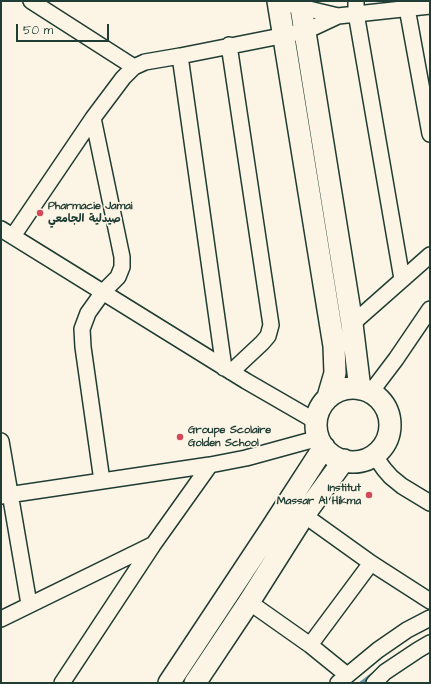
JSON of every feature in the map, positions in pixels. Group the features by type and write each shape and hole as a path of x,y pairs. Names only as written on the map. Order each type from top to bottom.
{"street":[{"path":"31,1 134,67"},
{"path":"328,398 335,374 334,346 284,34 277,1 300,4 338,16"},
{"path":"300,4 306,31 352,324 365,391"},
{"path":"169,683 271,529 320,436 321,407 328,398 339,391 348,388 365,391 380,399 387,412 390,423 386,441 382,448 374,455 361,461 354,462 332,455 320,436 228,370 7,233 123,78 134,67 145,62 284,34 306,31 356,7 407,8 430,6"},
{"path":"356,7 402,279"},
{"path":"407,8 430,134"},
{"path":"228,370 262,343 268,336 271,325 229,45"},
{"path":"180,56 228,370"},
{"path":"93,118 122,257 122,268 118,277 103,292 88,313 82,329 83,347 102,481"},
{"path":"352,324 430,255"},
{"path":"365,391 428,318"},
{"path":"6,495 210,465 246,458 320,436"},
{"path":"1,441 6,495 29,604"},
{"path":"374,455 384,470 391,477 402,486 430,503"},
{"path":"195,683 249,602 304,515 344,460"},
{"path":"62,683 153,545 210,465"},
{"path":"304,515 371,563 430,602"},
{"path":"1,619 29,604 153,545"},
{"path":"310,645 371,563"},
{"path":"249,602 310,645 342,679 378,650 407,630 430,618"},
{"path":"374,683 385,672 430,643"}],"waterway":[{"path":"361,683 373,674"}],"place":[{"name":"Pharmacie Jamai صيدلية الجامعي","path":"40,213"},
{"name":"Groupe Scolaire Golden School","path":"180,437"},
{"name":"Institut Massar Al Hikma","path":"369,495"}]}
